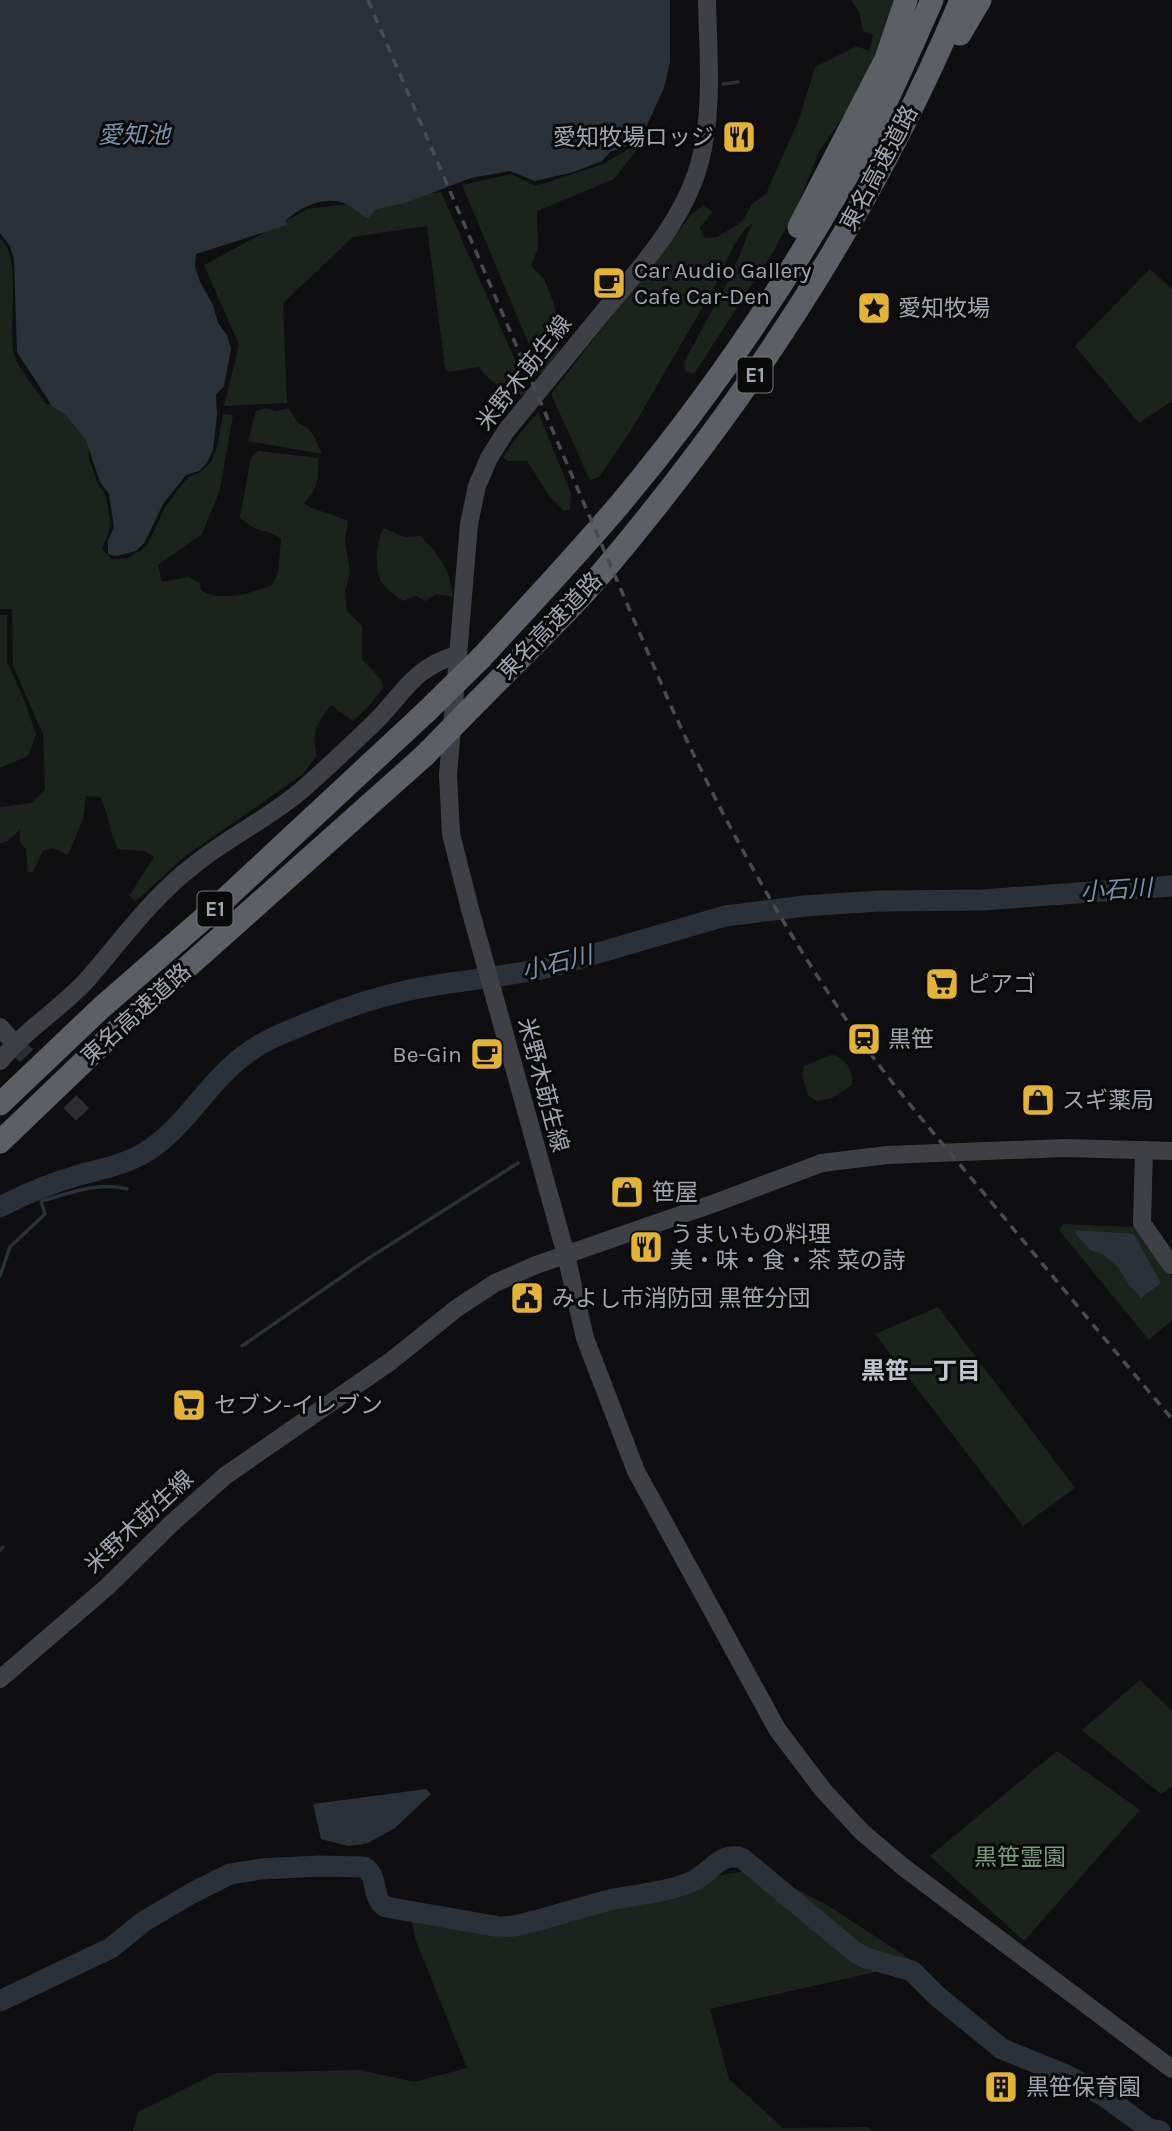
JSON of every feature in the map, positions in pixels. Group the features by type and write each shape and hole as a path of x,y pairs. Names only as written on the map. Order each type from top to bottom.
{"highway":[{"path":"732,357 886,60 906,0"},
{"name":"東名高速道路","path":"0,1104 101,1008 211,912 427,711 481,658 621,503 732,357 795,260 868,138 932,0"},
{"name":"東名高速道路","path":"0,1142 120,1027 424,756 586,591 700,450 754,377 814,284 874,180 921,89 961,0"},
{"path":"874,180 980,0"}],"street":[{"name":"米野木莇生線","path":"0,1679 107,1587 225,1476 391,1361 457,1308 495,1283 566,1255 488,975 452,834 447,775 469,524 477,486 489,458 506,431 655,249 686,200 699,165 705,134 709,88 707,0"},
{"path":"0,1061 14,1043 85,982 141,914 171,884 195,864 303,789 375,722 412,678 440,660 457,655"},
{"path":"0,1027 14,1043"},
{"path":"1172,1150 1065,1148 887,1155 822,1163 566,1255 585,1338 636,1471 792,1752 862,1832 902,1866 1172,2069"},
{"path":"1144,1150 1142,1223 1171,1265"}],"green space":[{"path":"851,0 894,0 891,17 852,104 820,150 795,211 773,252 694,374 685,371 684,362 731,276 752,224 746,228 630,432 599,477 590,480 551,394 690,216 703,205 713,212 700,227 704,238 717,237 742,222 752,204 766,194 799,119 815,67 857,46 869,51 873,35 863,31 859,12"},
{"path":"644,140 614,179 537,211 538,248 531,266 544,279 554,304 559,352 544,380 462,185 511,174 536,186 603,164"},
{"path":"441,192 530,394 508,392 479,367 448,372 445,368 427,226 353,237 283,303 287,403 224,406 239,345 204,265 308,209"},
{"path":"0,238 7,247 11,260 12,342 16,359 46,404 70,405 88,427 89,459 97,482 106,496 111,526 102,549 112,559 128,558 146,547 166,506 187,478 200,472 211,462 217,447 223,414 233,415 220,490 202,534 158,565 162,582 188,577 200,583 201,590 217,596 246,594 272,585 278,572 281,539 256,529 240,517 251,457 258,451 318,458 317,483 304,503 348,521 345,541 350,573 345,591 347,611 362,626 362,659 382,681 383,688 353,721 331,705 316,728 314,741 317,755 303,774 184,857 135,902 129,896 154,857 145,851 118,849 100,797 86,796 83,819 68,855 53,848 43,851 33,872 28,872 26,849 20,842 20,830 6,842 0,843 0,807 32,803 45,790 43,734 13,666 12,609 0,609"},
{"path":"1150,269 1172,289 1172,401 1139,423 1075,346"},
{"path":"265,408 277,411 289,408 298,423 309,429 322,454 248,441 256,411"},
{"path":"538,412 571,493 570,509 564,511 550,497 527,461 508,461 503,457"},
{"path":"384,528 404,537 420,536 427,542 446,571 453,597 436,594 425,601 416,596 403,601 386,587 379,577 377,559 379,539"},
{"path":"0,615 7,615 7,662 36,734 28,756 0,768"},
{"path":"831,1055 841,1058 848,1065 852,1085 832,1098 817,1101 808,1095 802,1075 804,1066"},
{"path":"1063,1224 1139,1227 1172,1278 1172,1320 1149,1340 1059,1230"},
{"path":"938,1307 1075,1488 1023,1526 875,1334"},
{"path":"1140,1680 1172,1711 1172,1786 1161,1794 1082,1730"},
{"name":"黒笹霊園","path":"1057,1751 1140,1810 1024,1941 930,1856"},
{"path":"757,1869 827,1905 916,1963 710,2009 729,2079 783,2128 867,2127 874,2131 133,2131 138,2112 217,2073 360,2070 414,2082 467,2068 415,1938 410,1910 507,1931 677,1883"}],"water":[{"name":"愛知池","path":"0,0 670,0 670,62 664,88 646,127 627,146 610,152 602,161 574,172 535,181 510,171 471,178 408,202 377,209 368,218 344,203 320,202 291,216 285,221 287,225 196,254 195,266 200,282 213,305 218,323 227,335 231,349 224,386 216,395 213,450 207,463 199,471 186,475 163,504 145,542 136,551 116,556 108,554 108,540 114,527 109,494 100,482 86,440 66,415 52,406 17,352 14,260 10,246 0,233"},
{"path":"1077,1230 1134,1234 1161,1283 1141,1298 1118,1267 1104,1255 1090,1250 1076,1234"},
{"path":"426,1789 431,1794 395,1828 366,1844 348,1846 321,1839 313,1804"}],"waterway":[{"path":"723,84 738,82"},
{"name":"小石川","path":"0,1207 48,1185 120,1164 144,1153 172,1131 219,1078 253,1049 317,1019 389,995 550,967 725,916 804,906 879,901 982,900 1172,886"},
{"path":"242,1346 369,1258 518,1163"},
{"path":"0,1276 10,1247 45,1214 41,1201 95,1187 127,1189"},
{"path":"0,1550 3,1547"},
{"path":"0,2001 111,1948 143,1922 230,1874 261,1869 364,1867 372,1876 378,1898 386,1907 500,1927 527,1923 614,1899 674,1888 693,1881 723,1859 736,1857 743,1859 855,1952 866,1958 912,1971 937,1996 1002,2049 1066,2075 1104,2096 1149,2129 1160,2131"}],"tunnel":[{"path":"14,1043 83,1115"}],"railway":[{"path":"368,0 667,697 731,829 755,872 831,998 873,1058 1172,1419"}],"place":[{"name":"愛知牧場ロッジ","path":"739,137"},
{"name":"Car Audio Gallery Cafe Car-Den","path":"609,283"},
{"name":"愛知牧場","path":"874,308"},
{"name":"ピアゴ","path":"942,984"},
{"name":"黒笹","path":"864,1039"},
{"name":"Be-Gin","path":"487,1054"},
{"name":"スギ薬局","path":"1038,1100"},
{"name":"笹屋","path":"627,1192"},
{"name":"うまいもの料理 美・味・食・茶 菜の詩","path":"646,1247"},
{"name":"みよし市消防団 黒笹分団","path":"527,1298"},
{"name":"セブン-イレブン","path":"189,1405"},
{"name":"黒笹保育園","path":"1001,2087"}],"district":[{"name":"黒笹一丁目","path":"921,1371"}]}
